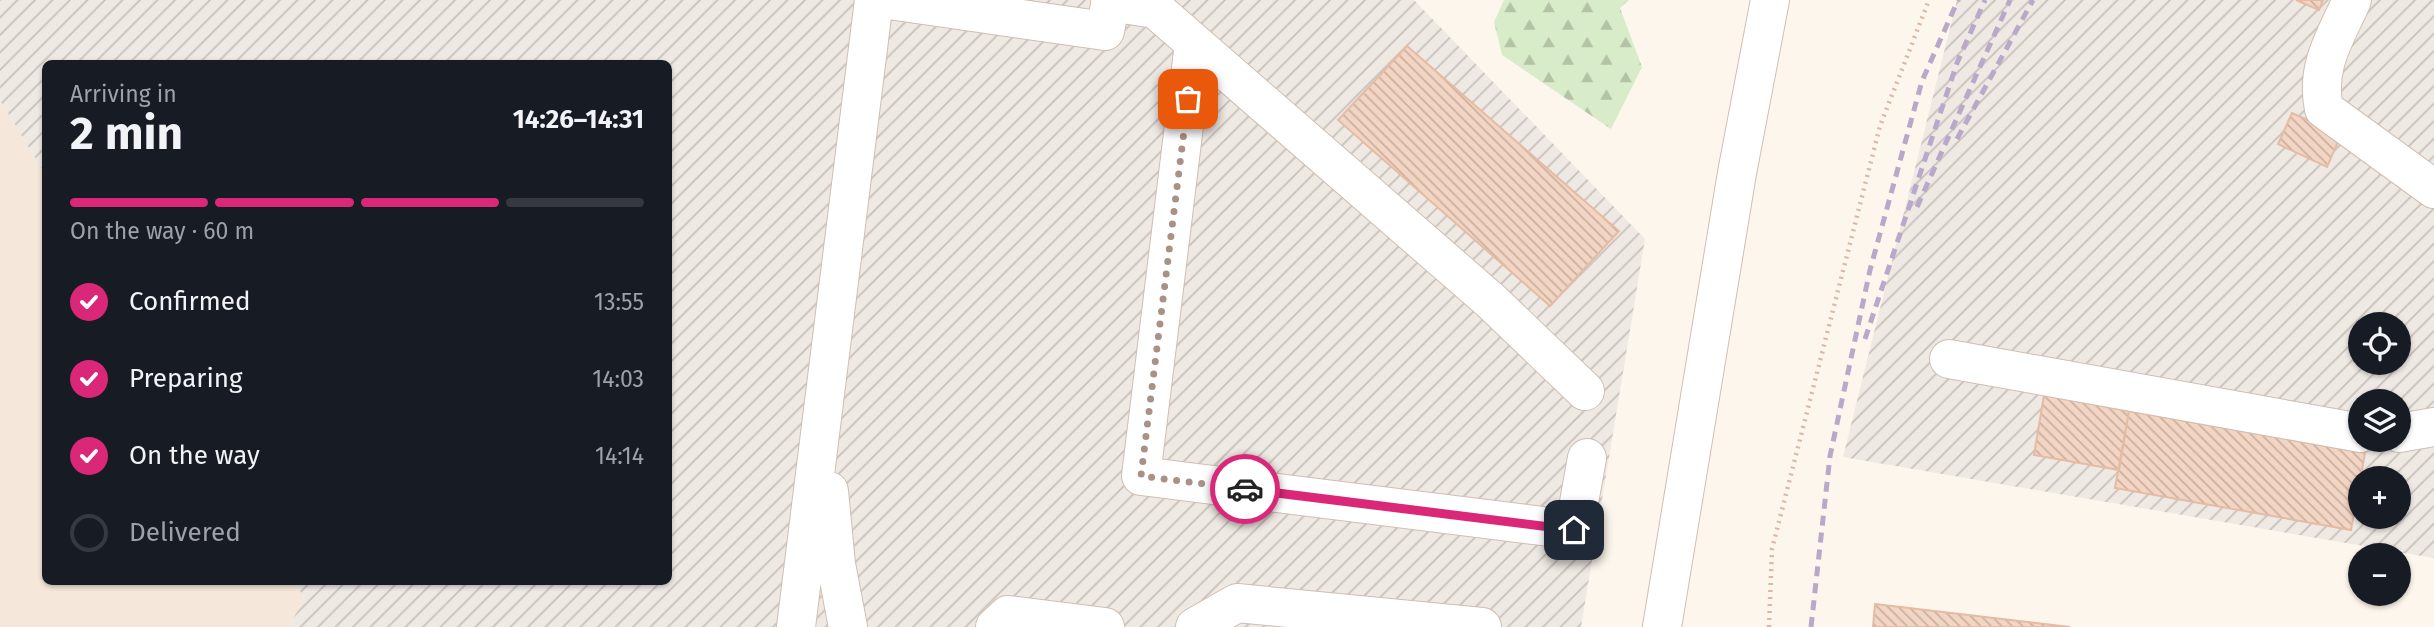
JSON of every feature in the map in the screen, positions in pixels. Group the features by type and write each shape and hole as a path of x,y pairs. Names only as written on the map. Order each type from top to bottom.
{"street":[{"path":"796,627 874,0"},
{"path":"889,0 1105,31 1110,1 1155,9 1491,301 1585,391"},
{"path":"1662,627 1737,173 1769,0"},
{"path":"2352,0 2327,57 2319,86 2324,109 2434,188"},
{"path":"1194,44 1141,476 1574,530 1587,458"},
{"path":"1949,359 2348,431"},
{"path":"822,416 836,564 848,627"},
{"path":"2411,431 2434,427"},
{"path":"1195,627 1237,603 1482,627"},
{"path":"995,627 1008,615 1105,627"}],"path":[{"path":"1769,627 1772,549 1880,126 1928,0"}],"shaded area":[{"path":"0,0 1414,0 1645,239 1581,627 289,627 304,598 296,585 672,585 672,60 42,60 42,169 0,100"},
{"path":"1957,0 2434,0 2434,558 2411,554 2411,543 2348,543 1843,457"},
{"path":"0,100 42,169 42,585 296,585 304,598 289,627 0,627"}],"green space":[{"path":"1504,0 1629,0 1620,8 1642,67 1611,129 1502,55 1494,22"}],"building":[{"path":"2296,0 2323,0 2319,10"},
{"path":"1407,46 1619,231 1550,306 1338,120"},
{"path":"2292,113 2341,135 2327,167 2278,144"},
{"path":"2044,395 2129,411 2119,470 2034,455"},
{"path":"2129,411 2365,453 2363,466 2348,466 2348,529 2351,530 2115,488"},
{"path":"1875,604 2070,627 1873,627"}],"railway":[{"path":"1811,627 1830,456 1870,270 1922,81 1958,0"},
{"path":"1865,339 1957,63 1985,0"},
{"path":"1917,207 2010,0"},
{"path":"1957,139 2033,0"}],"way so far":[{"path":"1188,99 1141,476 1245,489"}],"route":[{"path":"1245,489 1574,530"}]}
